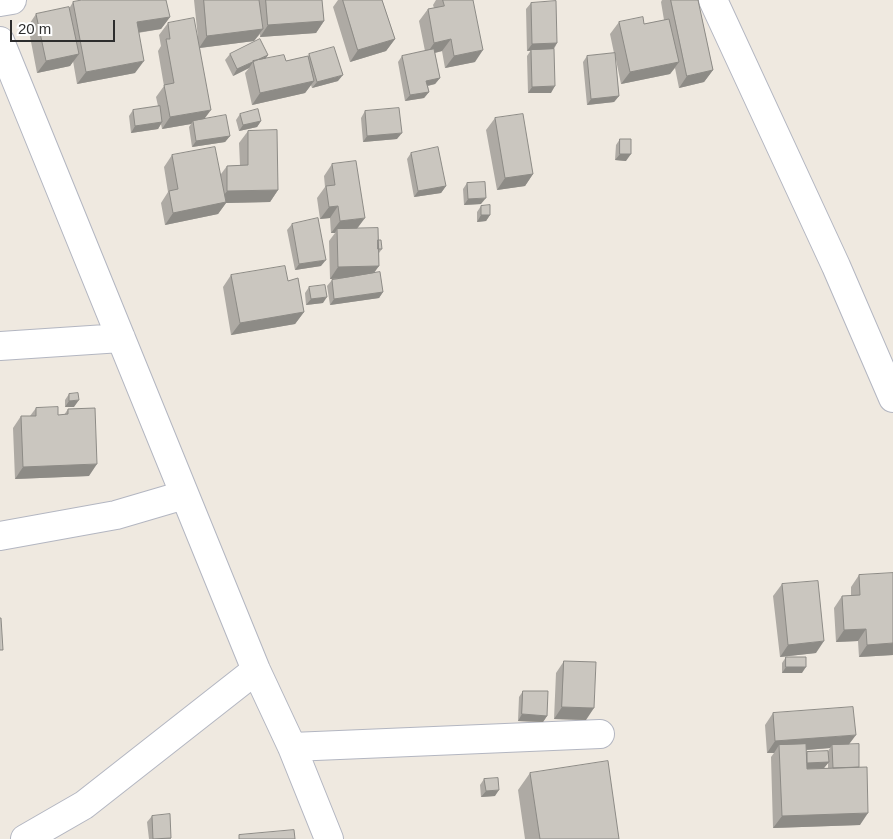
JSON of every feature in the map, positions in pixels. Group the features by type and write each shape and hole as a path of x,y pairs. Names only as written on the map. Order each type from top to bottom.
{"street":[{"path":"0,2 12,0"},
{"path":"713,0 836,266 893,398"},
{"path":"0,41 256,670 292,747 329,839"},
{"path":"0,346 121,338"},
{"path":"0,536 116,515 184,495"},
{"path":"25,839 84,806 256,670"},
{"path":"292,747 600,734"}],"building":[{"path":"82,0 166,0 170,17 137,22 144,61 86,72 73,2"},
{"path":"204,0 259,0 263,29 207,36"},
{"path":"266,0 322,0 324,21 268,25"},
{"path":"343,0 382,0 395,39 358,50"},
{"path":"443,0 473,0 483,50 454,56 451,39 434,43 428,9 444,6"},
{"path":"671,0 698,0 713,70 687,76"},
{"path":"556,1 557,43 532,44 531,3"},
{"path":"69,7 79,54 46,61 36,14"},
{"path":"643,17 644,24 669,19 679,62 630,72 619,22"},
{"path":"194,18 211,110 170,117 164,85 174,83 166,39 170,39 168,23"},
{"path":"260,39 268,55 237,69 230,54"},
{"path":"334,47 343,75 317,82 309,54"},
{"path":"434,49 440,78 426,81 429,92 410,95 402,56"},
{"path":"554,49 555,86 532,87 531,50"},
{"path":"615,53 619,96 591,99 587,56"},
{"path":"284,55 286,61 308,56 314,81 260,93 253,61"},
{"path":"160,106 162,122 135,126 133,110"},
{"path":"399,108 402,133 367,136 365,111"},
{"path":"258,109 261,121 243,125 240,114"},
{"path":"523,114 533,174 505,178 495,118"},
{"path":"226,115 230,136 196,141 193,121"},
{"path":"277,130 278,190 227,191 227,166 248,165 248,131"},
{"path":"620,139 631,139 631,154 620,154"},
{"path":"215,147 226,202 173,213 169,191 178,189 172,155"},
{"path":"438,147 446,186 418,191 411,153"},
{"path":"356,161 365,218 340,221 338,206 329,207 326,186 335,185 332,164"},
{"path":"485,182 486,198 468,199 467,183"},
{"path":"490,205 490,215 481,215 481,206"},
{"path":"318,218 326,260 299,264 292,224"},
{"path":"378,228 379,266 338,267 337,229"},
{"path":"378,240 381,240 382,249 378,249"},
{"path":"285,266 288,281 298,278 304,312 240,323 231,275"},
{"path":"380,272 383,292 334,299 332,280"},
{"path":"325,285 327,297 311,299 309,287"},
{"path":"78,393 79,400 69,401 69,394"},
{"path":"58,407 58,415 68,414 68,409 95,408 97,464 23,467 21,416 36,416 36,408"},
{"path":"893,573 893,643 867,645 866,629 844,630 842,596 860,595 859,575"},
{"path":"818,581 824,641 788,645 782,584"},
{"path":"1,618 3,650 0,650"},
{"path":"786,657 806,657 806,667 786,667"},
{"path":"564,661 596,662 594,708 562,707"},
{"path":"523,691 548,691 547,716 522,714"},
{"path":"853,707 856,735 775,741 773,713"},
{"path":"806,744 807,769 867,767 868,813 782,816 779,745"},
{"path":"859,744 859,767 833,768 832,745"},
{"path":"828,751 829,762 807,763 807,752"},
{"path":"608,761 619,839 540,839 530,773"},
{"path":"498,778 499,790 486,791 484,779"},
{"path":"170,814 171,838 153,839 152,816"},
{"path":"294,830 295,839 239,839 239,835"}]}
